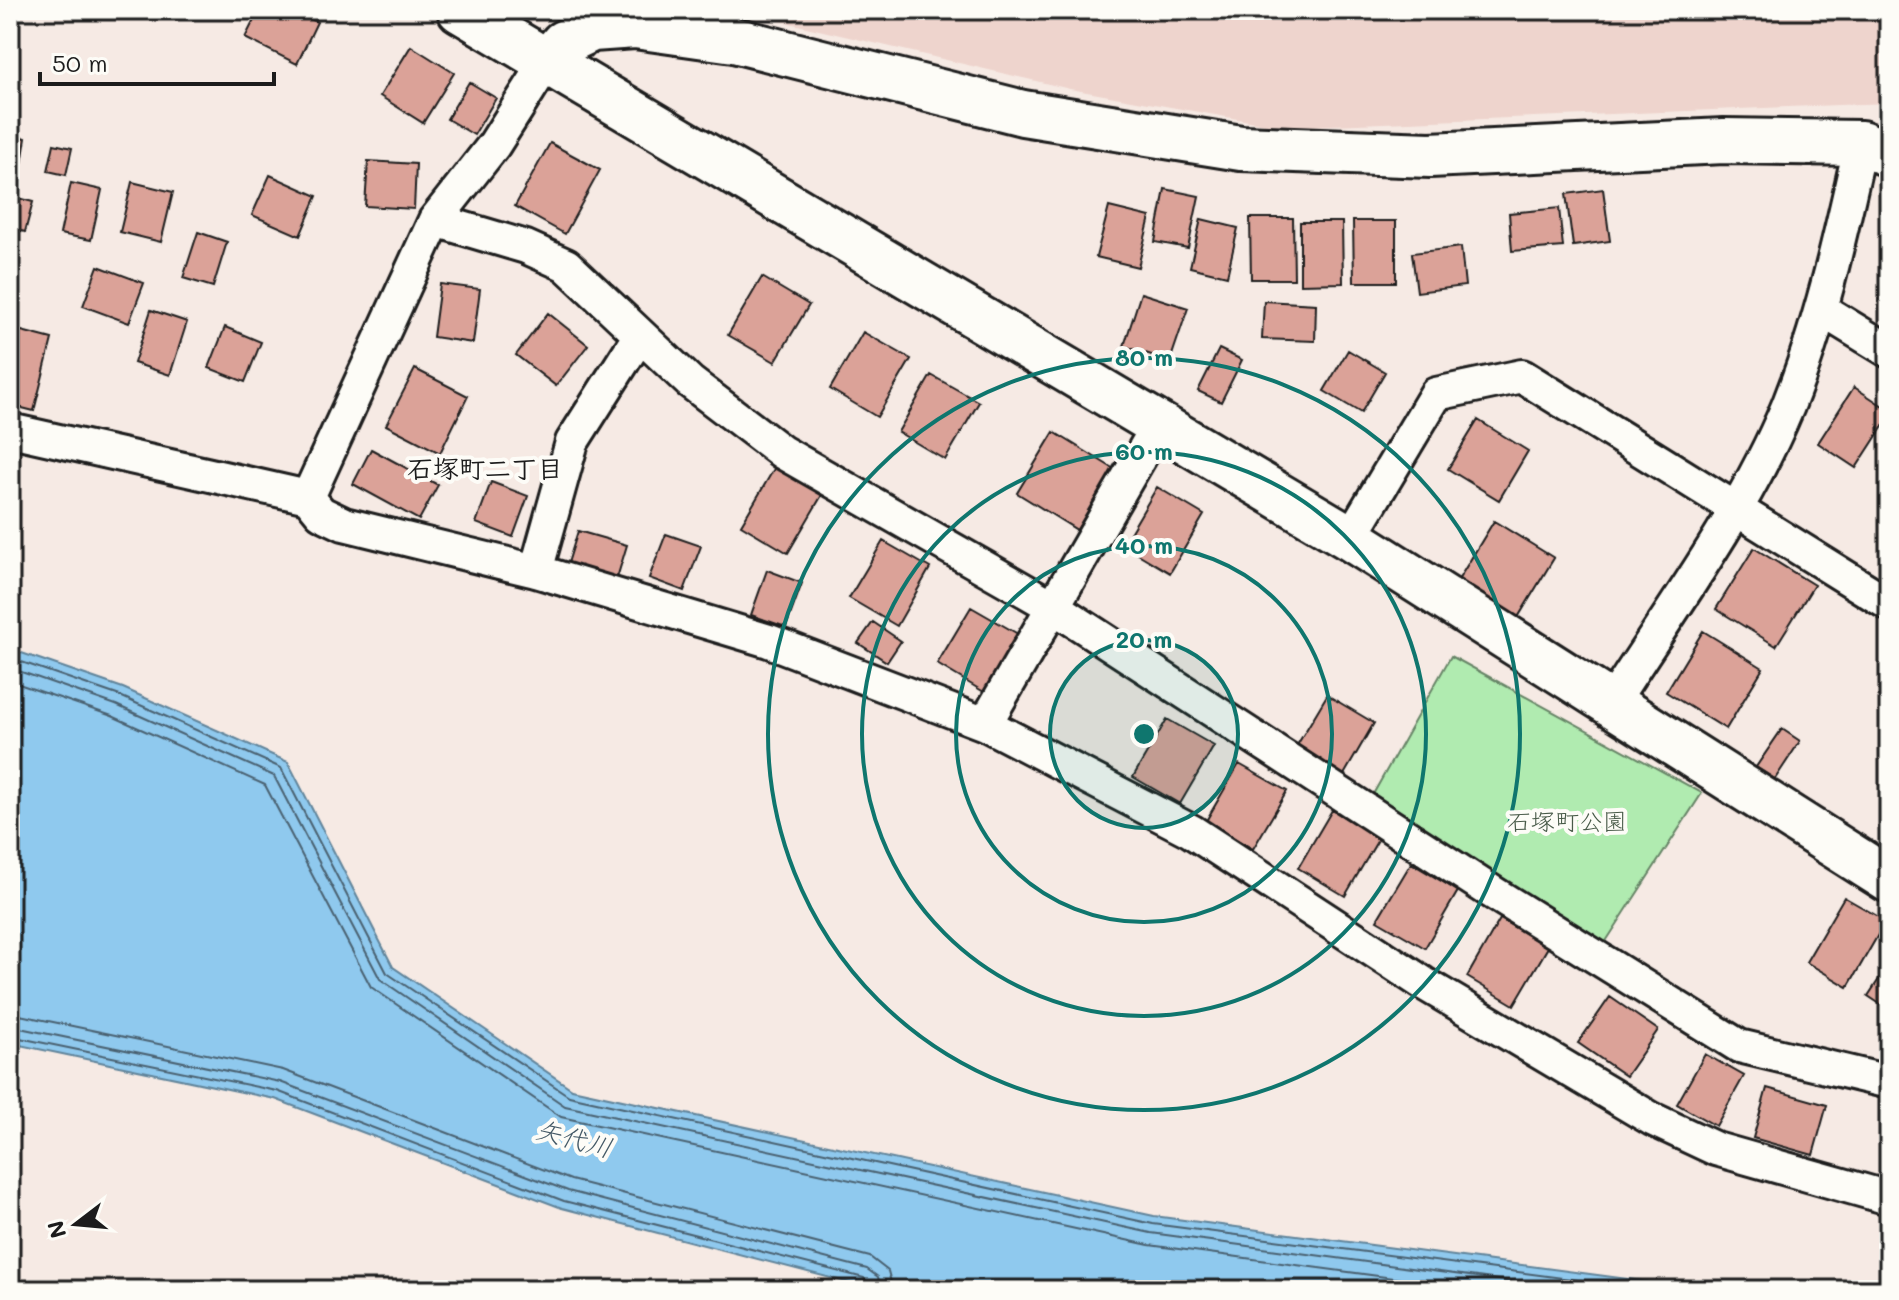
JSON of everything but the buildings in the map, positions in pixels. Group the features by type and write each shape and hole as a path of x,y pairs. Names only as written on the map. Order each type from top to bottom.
{"street":[{"path":"460,10 1350,538 1889,880"},
{"path":"308,497 435,220 494,145 546,63 581,19 734,40 1023,113 1241,148 1430,155 1724,141 1875,148 1787,408 1735,508 1611,704"},
{"path":"435,220 526,247 566,265 690,382 782,452 1052,606 1481,886 1739,1046 1889,1082"},
{"path":"1822,310 1889,351"},
{"path":"536,571 572,442 640,335"},
{"path":"1350,538 1436,394 1522,376 1889,604"},
{"path":"985,724 1159,424"},
{"path":"10,430 308,497 321,513 344,524 536,571 769,641 985,724 1191,831 1423,983 1652,1119 1716,1149 1889,1198"}],"shaded area":[{"path":"734,10 1889,10 1889,103 1282,127 1070,89"}],"green space":[{"name":"石塚町公園","path":"1451,656 1702,793 1601,949 1367,805"}],"water":[{"name":"矢代川","path":"10,649 123,688 288,762 393,967 572,1089 1154,1216 1710,1290 877,1290 562,1208 275,1099 10,1043"}],"district":[{"name":"石塚町二丁目","path":"485,469"}]}
